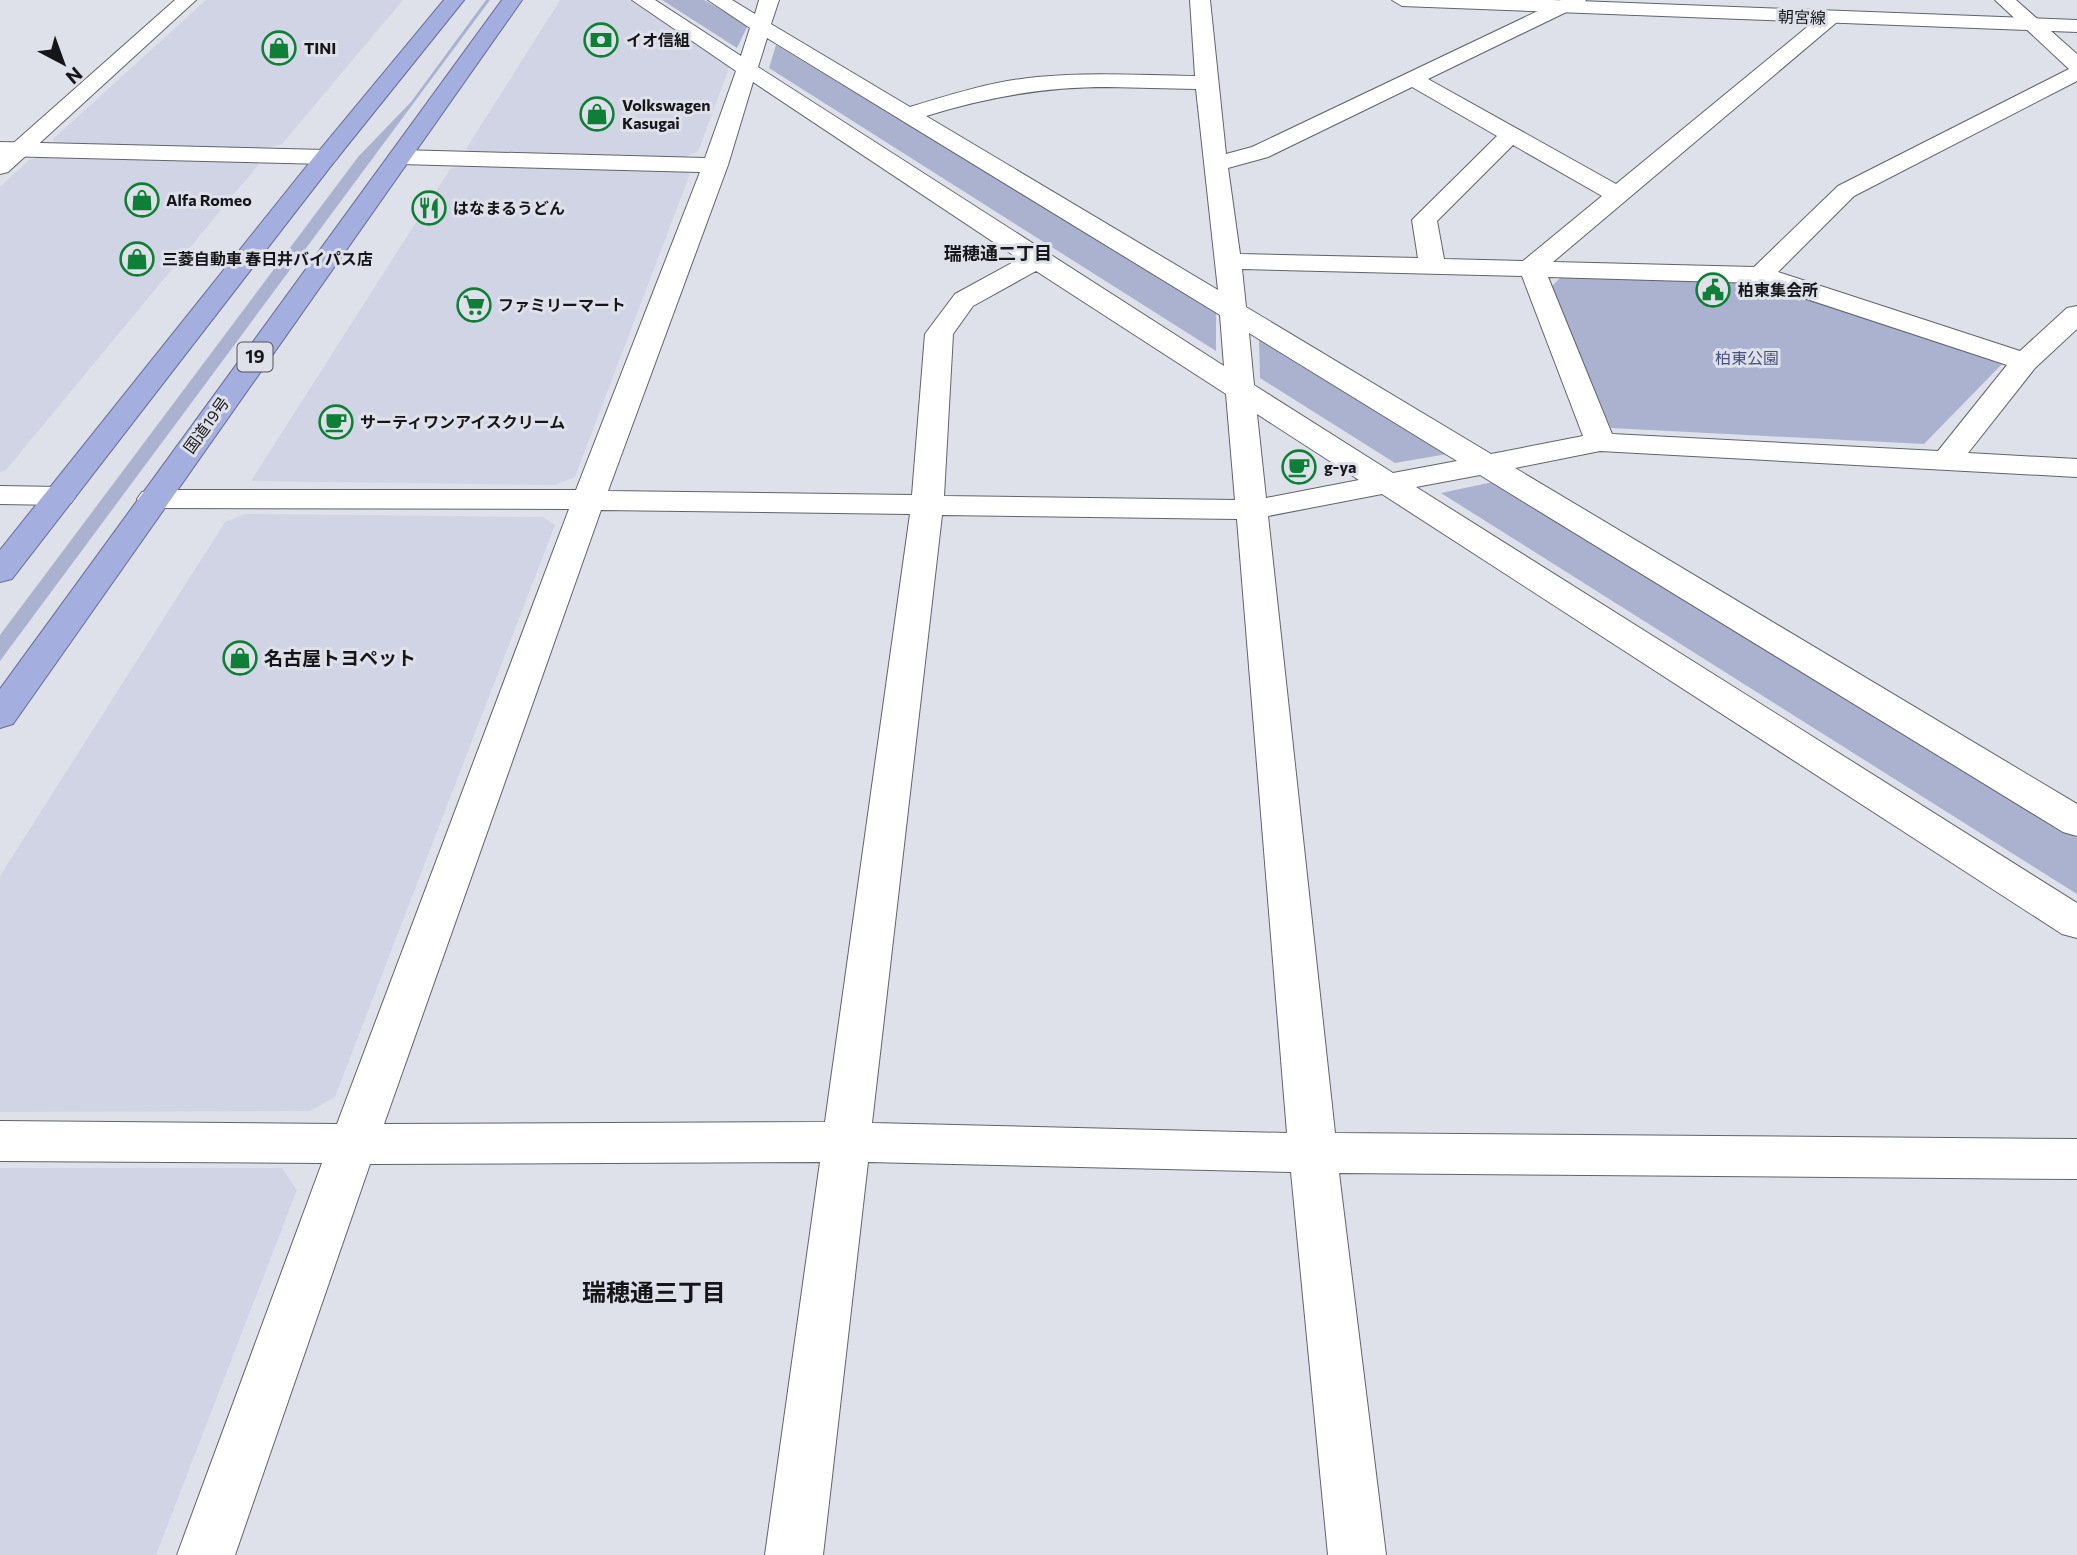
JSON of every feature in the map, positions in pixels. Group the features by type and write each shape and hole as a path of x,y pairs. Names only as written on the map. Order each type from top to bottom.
{"highway":[{"path":"0,572 326,157 454,0"},
{"name":"国道19号","path":"0,716 512,0"}],"street":[{"path":"0,167 10,150 186,0"},
{"path":"642,0 1037,260 2077,923"},
{"path":"718,0 765,14 906,115 2077,822"},
{"path":"1200,0 1206,83 1227,261 1313,1153 1356,1555"},
{"name":"朝宮線","path":"1402,0 1568,3 1830,18 2077,26"},
{"path":"2005,0 2077,65"},
{"path":"1214,164 1260,152 1568,3"},
{"path":"206,1555 352,1144 588,500 716,165 765,14"},
{"path":"1531,267 1830,18"},
{"path":"1762,275 1846,191 2077,73"},
{"path":"1413,79 1616,194"},
{"path":"906,115 956,99 1011,87 1056,82 1206,83"},
{"path":"1432,265 1424,220 1511,135"},
{"path":"10,150 326,157"},
{"path":"400,157 716,165"},
{"path":"794,1555 927,507 939,334 964,300 1037,260"},
{"path":"1227,261 1762,275 2025,362"},
{"path":"1531,267 1600,442"},
{"path":"1947,460 2025,362 2077,314"},
{"path":"153,499 588,500 1251,510 1600,442 2077,468"},
{"path":"0,495 60,496"},
{"path":"0,1141 352,1144 848,1142 1313,1153 2077,1159"}],"shaded area":[{"path":"206,0 403,0 282,144 265,148 58,144 52,140"},
{"path":"560,0 629,0 727,63 729,68 698,152 684,157 473,152 466,149"},
{"path":"43,157 252,161 259,164 6,470 0,472 0,187 29,160"},
{"path":"465,165 680,169 690,174 575,477 555,485 251,481 450,169"},
{"path":"245,514 543,517 555,525 335,1097 310,1111 0,1112 0,876 225,522"},
{"path":"0,1168 282,1168 297,1190 156,1555 0,1555"}],"green space":[{"path":"486,0 490,0 0,661 0,635 358,157 411,102"},
{"path":"662,0 704,0 748,25 737,48"},
{"path":"776,45 1216,311 1216,351 769,68"},
{"name":"柏東公園","path":"1562,276 1760,282 2003,363 1924,444 1611,428 1551,287"},
{"path":"1259,338 1447,454 1395,463 1260,378"},
{"path":"1493,482 2077,838 2077,894 1441,493"}],"place":[{"name":"イオ信組","path":"601,40"},
{"name":"TINI","path":"279,48"},
{"name":"Volkswagen Kasugai","path":"597,114"},
{"name":"Alfa Romeo","path":"142,200"},
{"name":"はなまるうどん","path":"429,208"},
{"name":"三菱自動車 春日井バイパス店","path":"137,259"},
{"name":"柏東集会所","path":"1713,290"},
{"name":"ファミリーマート","path":"474,305"},
{"name":"サーティワンアイスクリーム","path":"336,422"},
{"name":"g-ya","path":"1299,467"},
{"name":"名古屋トヨペット","path":"240,658"}],"district":[{"name":"瑞穂通二丁目","path":"998,254"},
{"name":"瑞穂通三丁目","path":"654,1293"}]}
